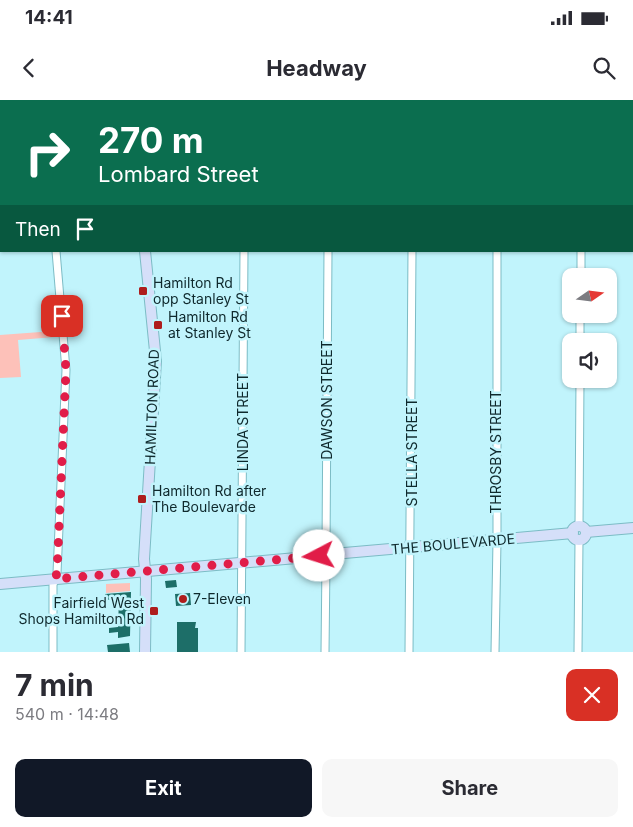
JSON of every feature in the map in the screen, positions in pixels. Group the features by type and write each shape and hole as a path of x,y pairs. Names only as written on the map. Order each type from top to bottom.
{"street":[{"path":"53,652 66,370 56,252"},
{"name":"HAMILTON ROAD","path":"145,252 156,361 144,556 145,652"},
{"name":"LINDA STREET","path":"241,652 244,252"},
{"name":"DAWSON STREET","path":"325,652 328,252"},
{"name":"STELLA STREET","path":"410,652 412,252"},
{"name":"THROSBY STREET","path":"495,652 497,541 496,252"},
{"path":"581,252 581,268"},
{"path":"578,652 580,388"},
{"name":"THE BOULEVARDE","path":"0,584 633,528"}],"shaded area":[{"path":"54,331 55,337 18,340 21,377 0,378 0,335"},
{"path":"130,583 130,591 106,593 106,584"}],"building":[{"path":"176,580 177,587 166,588 165,581"},
{"path":"131,592 130,636 118,638 118,632 109,633 109,628 118,627 119,599 105,600 105,594"},
{"name":"7-Eleven","path":"190,593 191,605 176,606 175,594"},
{"path":"177,622 196,622 195,628 198,628 198,652 177,652"},
{"path":"129,643 130,652 108,652 107,645"}],"place":[{"name":"Hamilton Rd opp Stanley St","path":"143,291"},
{"name":"Hamilton Rd at Stanley St","path":"158,325"},
{"name":"Hamilton Rd after The Boulevarde","path":"142,499"},
{"name":"7-Eleven","path":"183,599"},
{"name":"Fairfield West Shops Hamilton Rd","path":"154,611"}],"route":[{"path":"62,316 66,370 57,573 55,579 319,556"}]}
